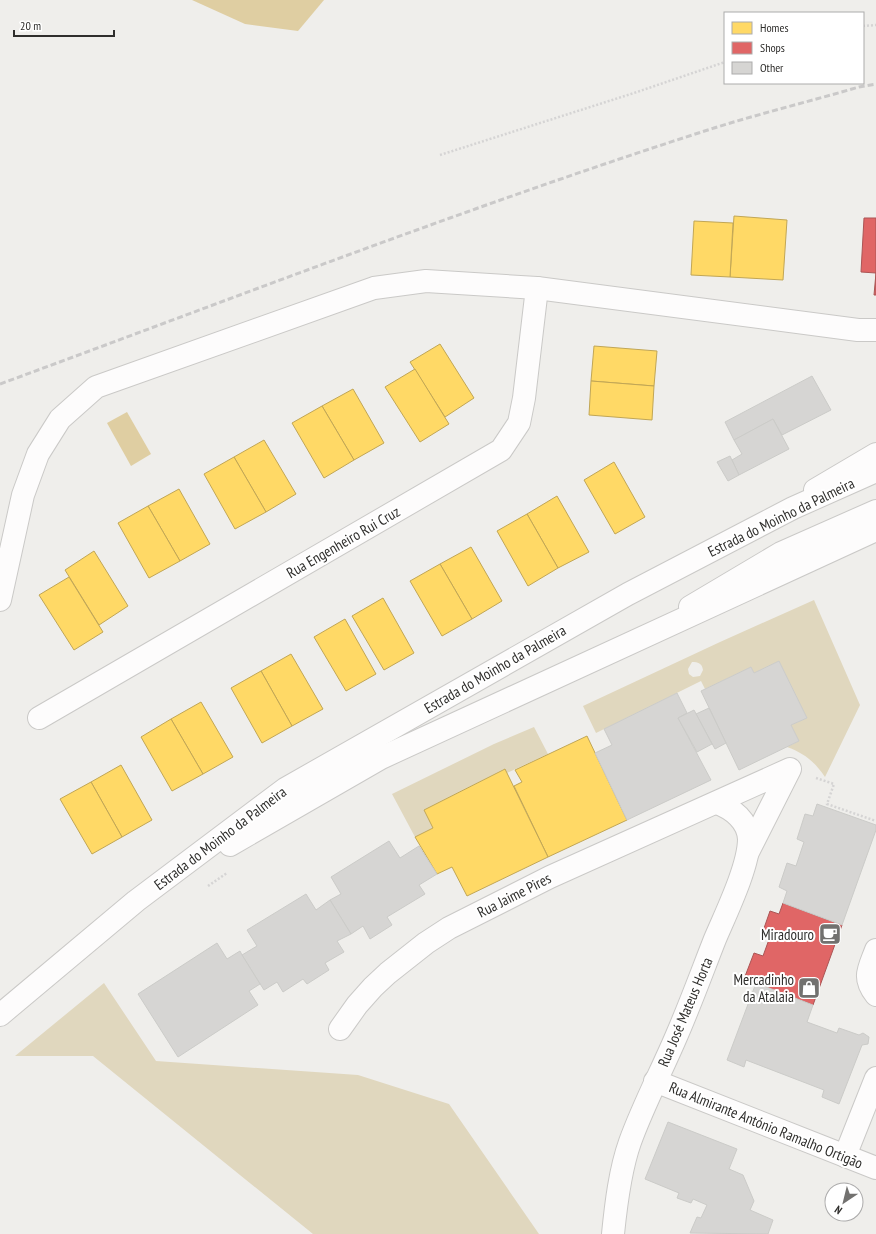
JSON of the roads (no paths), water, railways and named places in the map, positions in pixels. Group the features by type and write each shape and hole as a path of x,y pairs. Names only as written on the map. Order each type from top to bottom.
{"street":[{"path":"0,600 23,495 38,454 60,419 96,387 374,288 426,281 537,288 870,331"},
{"name":"Rua Engenheiro Rui Cruz","path":"39,718 501,450 519,423 522,410 537,288"},
{"path":"688,563 876,454"},
{"name":"Estrada do Moinho da Palmeira","path":"0,1015 136,901 285,789 621,598 794,508 876,472"},
{"path":"631,642 781,553 876,511"},
{"name":"Estrada do Moinho da Palmeira","path":"136,901 381,758 876,530"},
{"name":"Rua Jaime Pires","path":"340,1029 362,999 388,973 421,947 449,928 550,877 790,769 748,852"},
{"name":"Rua José Mateus Horta","path":"613,1234 617,1196 630,1143 682,1022 748,852 749,838 742,820 735,812 717,803"},
{"path":"876,950 867,976 869,986 876,995"},
{"path":"845,1156 876,1078"},
{"name":"Rua Almirante António Ramalho Ortigão","path":"656,1081 876,1168"}],"railway":[{"path":"0,384 356,252 534,188 750,117 859,87 876,84"}],"place":[{"name":"Miradouro","path":"830,934"},
{"name":"Mercadinho da Atalaia","path":"809,988"}]}
